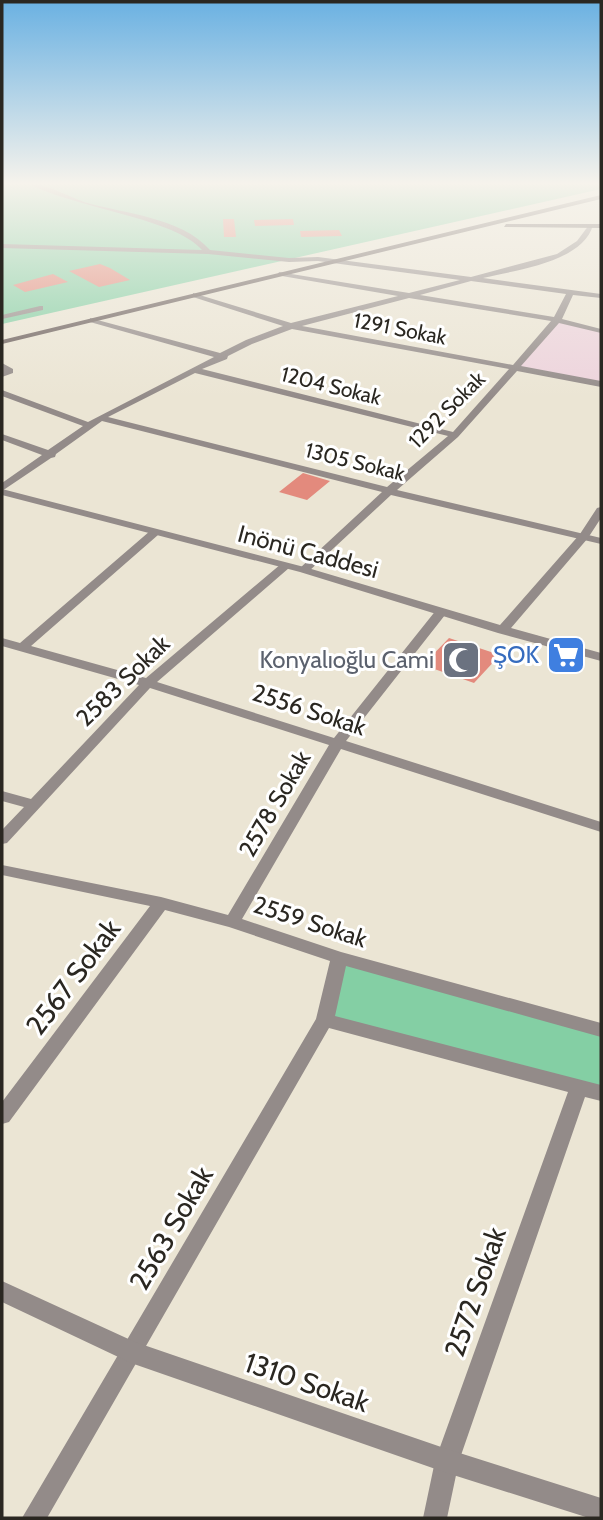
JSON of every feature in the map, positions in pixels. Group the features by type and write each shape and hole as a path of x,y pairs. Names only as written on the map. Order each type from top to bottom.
{"main road":[{"path":"2,342 351,256"},
{"path":"2,333 272,271 326,262"}],"street":[{"path":"254,256 475,279 601,296"},
{"path":"2,490 52,456 100,418 198,371 249,342 291,326 560,256"},
{"path":"282,274 406,297 557,320 601,331"},
{"name":"1292 Sokak","path":"304,570 389,491 455,435 557,320 571,292"},
{"name":"1291 Sokak","path":"196,295 291,326 601,384"},
{"path":"2,317 40,308"},
{"path":"93,320 224,357"},
{"path":"2,366 10,370 2,374"},
{"name":"1204 Sokak","path":"198,371 455,435"},
{"path":"2,393 91,426"},
{"name":"1305 Sokak","path":"100,418 601,541"},
{"path":"2,437 52,456"},
{"name":"Inönü Caddesi","path":"2,490 154,533 304,570 601,657"},
{"path":"502,630 584,536 601,510"},
{"path":"22,648 154,533"},
{"name":"2583 Sokak","path":"2,839 148,683 285,566"},
{"name":"2578 Sokak","path":"232,922 338,742 441,612"},
{"name":"2556 Sokak","path":"2,642 148,683 601,827"},
{"path":"2,796 34,805"},
{"name":"2559 Sokak","path":"2,870 161,903 232,922 340,958 601,1030"},
{"name":"2567 Sokak","path":"2,1116 161,903"},
{"name":"2563 Sokak","path":"34,1518 324,1020 340,958"},
{"path":"324,1020 601,1093"},
{"name":"2572 Sokak","path":"435,1518 447,1461 579,1088"},
{"name":"1310 Sokak","path":"2,1291 131,1352 447,1461 601,1510"}],"shaded area":[{"path":"557,320 601,331 601,384 514,368"}],"green space":[{"path":"2,256 304,256 2,324"},
{"path":"339,958 601,1030 601,1093 325,1020"}],"building":[{"path":"100,264 130,280 99,287 69,271"},
{"path":"53,274 68,282 25,292 13,285"},
{"path":"303,473 330,481 307,500 279,492"},
{"name":"Konyalıoğlu Cami","path":"449,638 500,655 474,683 423,665"}],"place":[{"name":"ŞOK","path":"566,655"},
{"name":"Konyalıoğlu Cami","path":"461,660"}]}
